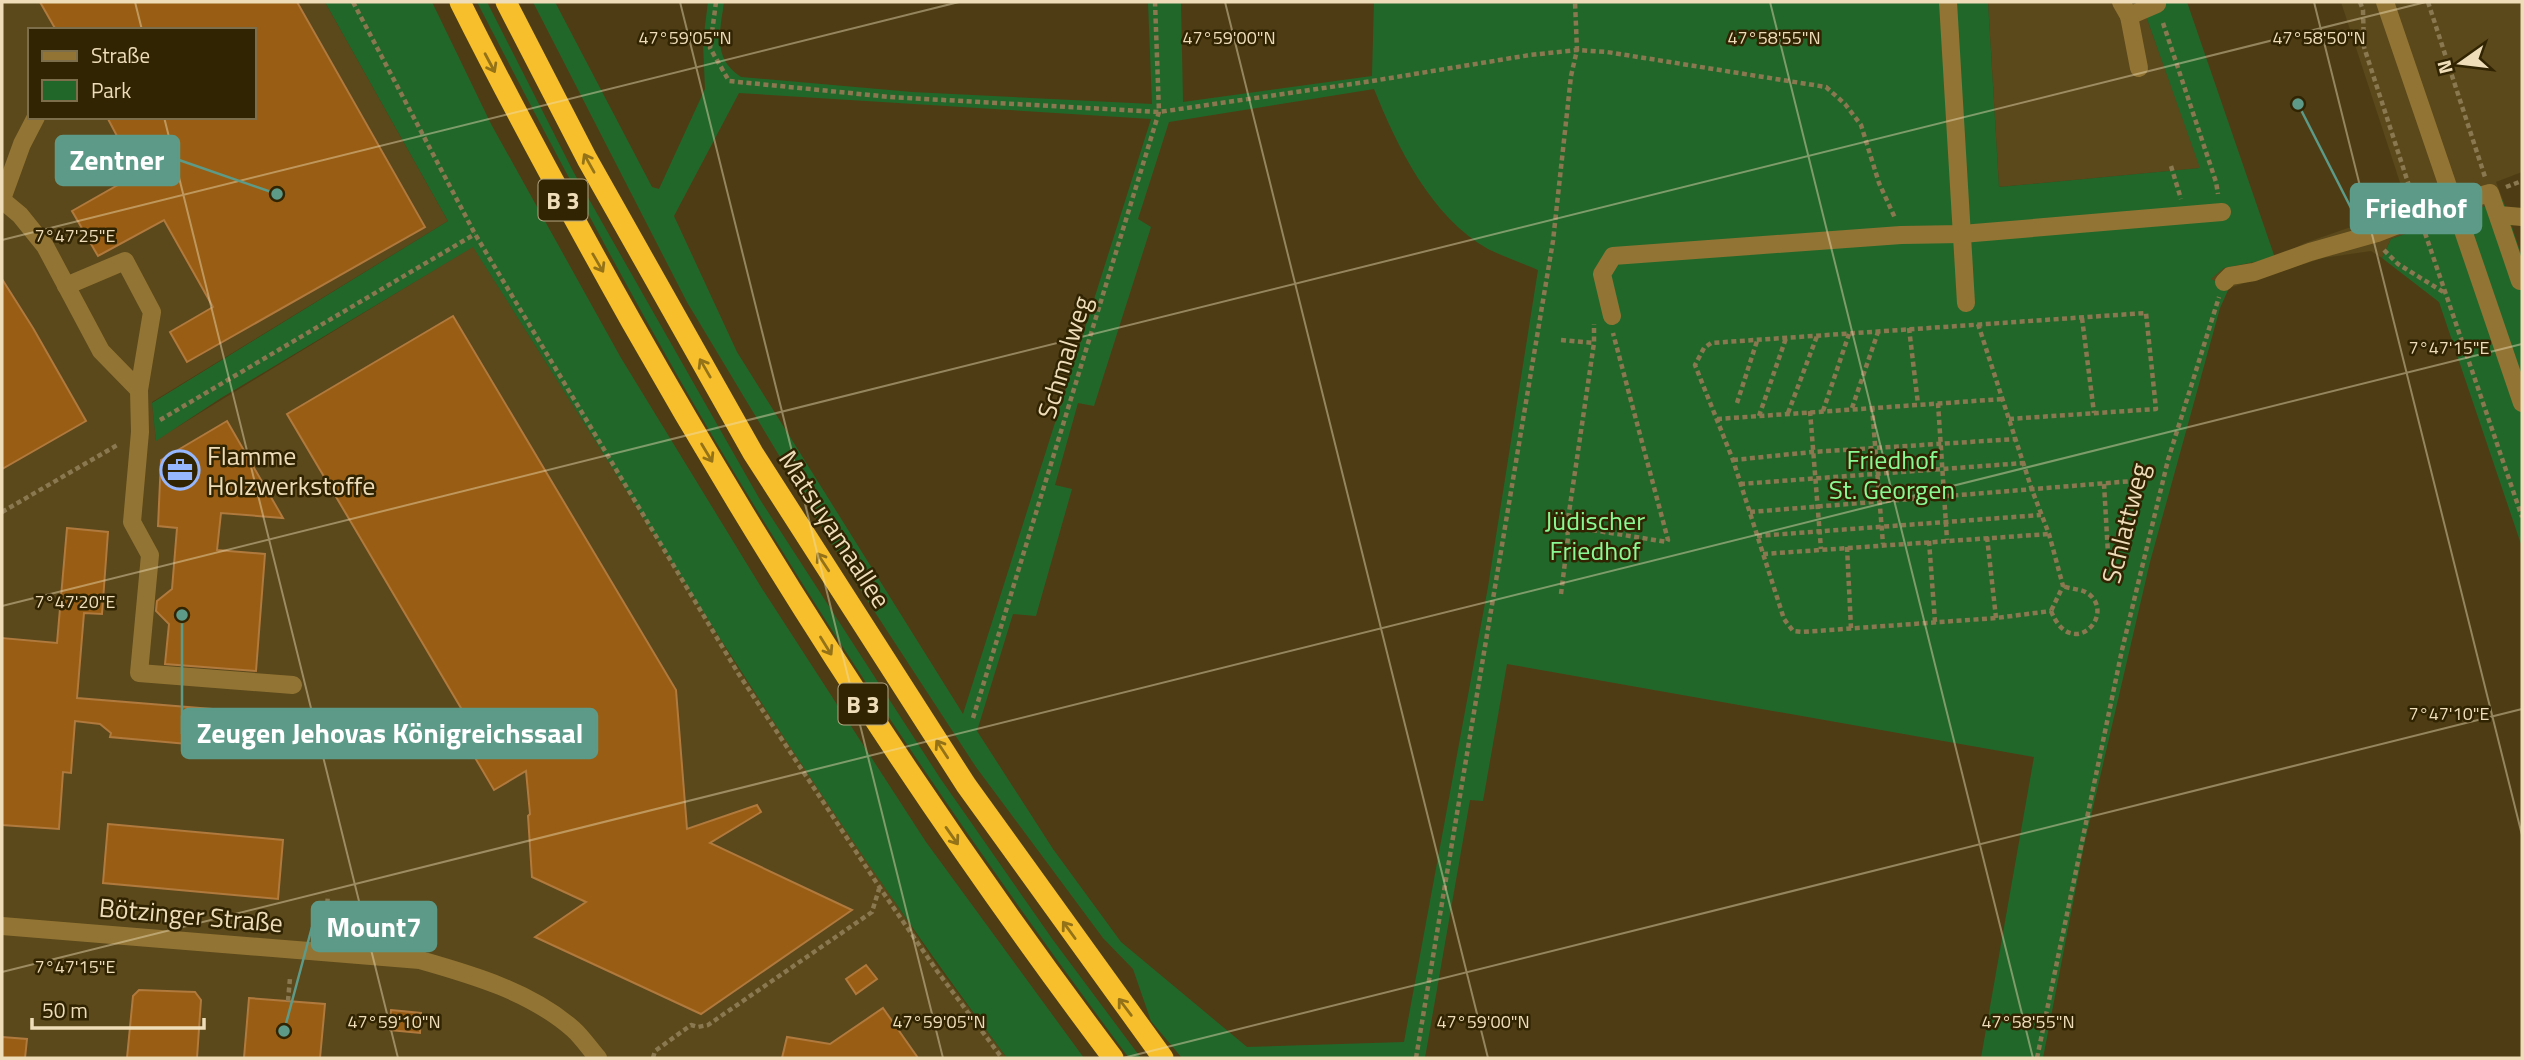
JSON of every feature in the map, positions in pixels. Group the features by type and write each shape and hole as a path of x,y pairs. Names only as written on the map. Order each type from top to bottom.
{"highway":[{"name":"B 3","path":"460,2 556,189 757,535 843,673 934,810 1113,1058"},
{"name":"Matsuyamaallee","path":"506,2 587,159 753,453 965,785 1163,1058"}],"street":[{"path":"1948,2 1966,303"},
{"path":"2385,2 2522,403"},
{"path":"2139,68 2125,9 2157,4"},
{"path":"35,119 22,144 2,200 20,215 45,246 101,351 139,390"},
{"path":"2224,282 2230,276 2255,272 2490,193 2520,281"},
{"path":"1610,316 1602,274 1613,256 1962,234 2222,212"},
{"path":"2499,215 2522,217"},
{"path":"66,286 125,261 152,312 139,390 140,432 132,522 150,555 139,673 293,685"},
{"name":"Bötzinger Straße","path":"2,926 420,960 476,976 532,1001 573,1029 598,1058"}],"path":[{"path":"353,2 475,234 738,673 880,888 1002,1058"},
{"path":"716,2 710,48 729,81 890,97 1159,112 1577,50 1606,52 1826,87 1845,104 1861,125 1879,183 1901,236"},
{"name":"Schmalweg","path":"973,718 1159,112 1155,2"},
{"path":"1416,1058 1553,241 1571,76 1577,50 1575,2"},
{"path":"2360,2 2363,10 2364,47 2522,517"},
{"path":"2428,2 2490,193"},
{"path":"2157,4 2216,182 2222,212"},
{"path":"2171,166 2186,214"},
{"path":"2377,233 2384,250 2398,264 2446,293"},
{"path":"2,512 475,234"},
{"name":"Schlattweg","path":"2037,1058 2133,602 2168,460 2224,282"},
{"path":"1966,303 1979,325 2032,490 2049,534 2063,586 2051,611"},
{"path":"2009,419 2156,409 2146,313 1711,343 1704,348 1695,365 1733,460 1784,619 1793,631 1996,618 2051,611"},
{"path":"1561,594 1569,538 1567,526 1594,343 1594,321 1610,316 1668,540 1667,542 1567,526"},
{"path":"2082,318 2094,413"},
{"path":"1909,328 1918,404"},
{"path":"1852,408 1878,332"},
{"path":"1823,411 1849,334"},
{"path":"1788,414 1817,336"},
{"path":"1759,416 1786,338"},
{"path":"1561,340 1594,343"},
{"path":"1737,403 1757,340"},
{"path":"1717,419 2003,399"},
{"path":"1938,403 1947,540"},
{"path":"1872,407 1883,544"},
{"path":"1810,411 1821,549"},
{"path":"1733,460 1812,452 2016,439"},
{"path":"1740,484 2024,464"},
{"path":"1750,512 2145,480"},
{"path":"2104,484 2108,554"},
{"path":"1757,536 2041,514"},
{"path":"1763,554 2049,534"},
{"path":"1987,537 1996,618"},
{"path":"1929,541 1934,622"},
{"path":"1847,547 1851,628"},
{"path":"2051,611 2060,628 2072,634 2086,632 2095,622 2097,608 2091,596 2063,586"},
{"path":"653,1058 655,1051 691,1026 708,1025 872,912 880,888"},
{"path":"325,929 328,895"},
{"path":"288,1001 290,978"}],"shaded area":[{"path":"2,2 325,2 448,221 152,402 156,440 473,246 739,669 939,968 1007,1058 2,1058"},
{"path":"1988,2 2141,2 2201,168 1999,187"},
{"path":"2341,2 2522,2 2522,172 2496,182 2503,200 2391,239 2382,258 2371,251 2323,258 2229,288 2210,279 2224,268 2275,258 2305,243 2408,207"}],"green space":[{"path":"325,2 432,2 491,124 621,358 761,587 926,842 1084,1058 1007,1058 935,960 799,760 473,247 221,398 156,441 152,403 448,221"},
{"path":"477,2 487,2 574,173 759,498 940,778 1053,940 1141,1058 1129,1058 1031,923 935,786 798,576 717,444 646,319"},
{"path":"533,2 555,2 652,187 659,189 705,89 703,42 708,2 724,2 720,34 722,53 732,70 741,77 912,92 1152,104 1148,2 1181,2 1183,102 1372,76 1374,2 1988,2 1999,187 2200,168 2141,2 2187,2 2275,258 2224,268 2211,279 2229,288 2220,308 2150,562 2084,846 2043,1058 1981,1058 2034,757 1507,664 1483,801 1470,800 1425,1058 1182,1058 1151,1021 1133,969 1103,938 976,767 852,577 687,302","holes":["1374,89 1405,156 1449,219 1488,249 1538,270 1488,587 1404,1042 1247,1047 1121,942 1053,849 977,731 1013,614 1036,616 1072,489 1055,485 1078,403 1094,406 1151,227 1138,219 1169,122","739,93 1151,119 963,714 737,352 674,216"]},
{"path":"2503,200 2522,257 2522,547 2439,302 2382,258 2391,239"}],"building":[{"path":"40,2 297,2 425,227 187,362 170,332 213,307 164,220 98,256 72,211 137,174 108,119 256,119 256,28 55,28"},
{"path":"2,279 86,421 2,469"},
{"path":"453,316 676,690 687,829 757,805 761,812 710,843 852,910 701,1014 535,937 586,902 532,877 526,771 494,790 460,732 471,725 287,414"},
{"path":"227,421 283,518 221,513 217,550 265,554 256,671 165,664 169,624 156,611 157,601 172,589 177,528 158,526 161,460"},
{"path":"67,528 108,532 102,614 84,613 77,698 312,717 310,742 233,735 232,748 110,737 111,733 100,724 75,721 71,773 63,772 59,829 2,825 2,638 57,643"},
{"path":"108,824 283,840 278,899 103,883"},
{"path":"866,965 877,979 856,994 846,979"},
{"path":"139,990 195,992 201,1000 197,1058 127,1058 133,996"},
{"path":"249,998 325,1004 320,1058 244,1058"},
{"path":"883,1008 918,1058 782,1058 787,1037 830,1044"},
{"path":"391,1010 421,1013 420,1033 390,1030"},
{"path":"2,1037 27,1039 25,1058 2,1058"}],"place":[{"name":"Friedhof","path":"2298,104"},
{"name":"Zentner","path":"277,194"},
{"name":"Flamme Holzwerkstoffe","path":"180,470"},
{"name":"Zeugen Jehovas Königreichssaal","path":"182,615"},
{"name":"Mount7","path":"284,1031"}],"park label":[{"name":"Friedhof St. Georgen","path":"1892,474"},
{"name":"Jüdischer Friedhof","path":"1595,535"}]}
